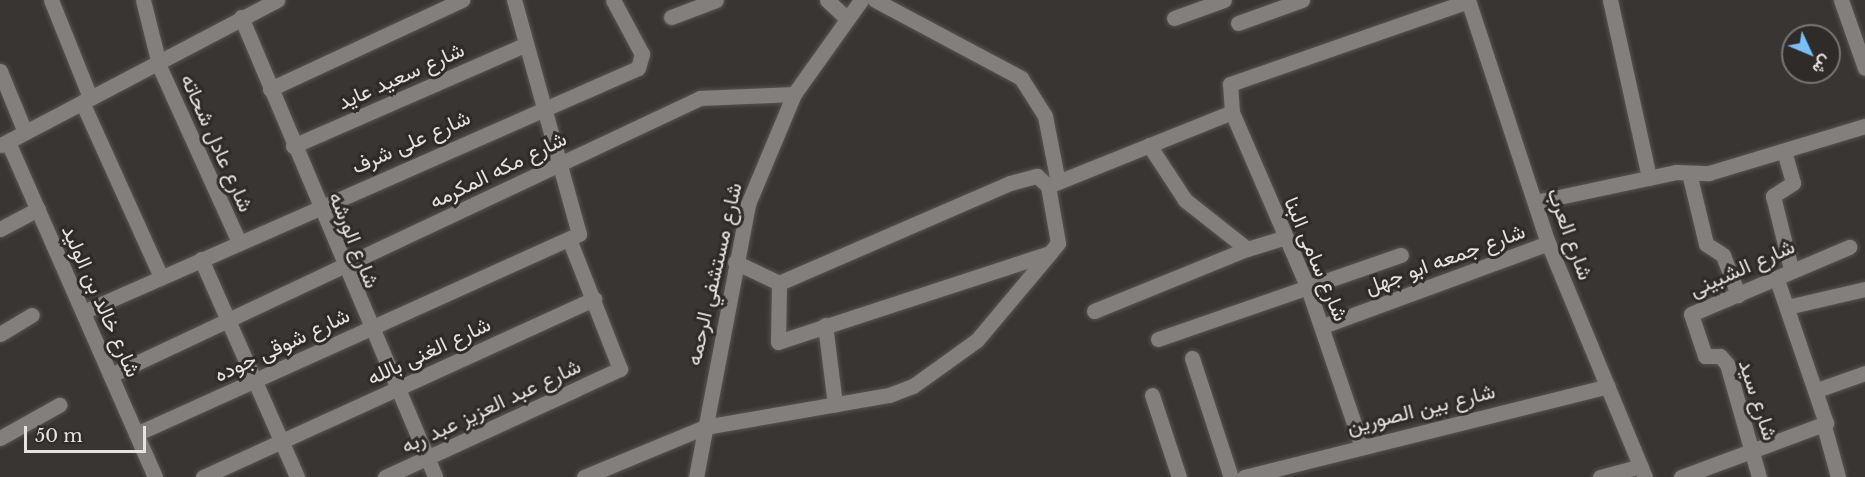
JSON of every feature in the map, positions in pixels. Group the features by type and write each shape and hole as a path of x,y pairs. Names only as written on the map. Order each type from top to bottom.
{"street":[{"path":"51,0 86,99 161,277"},
{"name":"شارع عادل شحاته","path":"143,0 158,61 238,242"},
{"path":"4,143 277,0"},
{"path":"270,89 462,0"},
{"path":"514,0 560,164 573,237 594,298"},
{"name":"شارع على شرف","path":"83,312 317,206 638,68 642,54 613,0"},
{"path":"671,17 687,5 716,0"},
{"path":"827,0 848,10"},
{"name":"شارع مستشفي الرحمه","path":"696,477 735,262 748,204 794,94 848,10 861,0"},
{"path":"584,477 705,427 889,395 934,374 977,340 1058,243 1046,116 1022,78 875,0"},
{"path":"1174,18 1224,0"},
{"path":"1238,23 1302,0"},
{"path":"1610,0 1649,177"},
{"path":"1841,0 1865,68"},
{"name":"شارع سامى البنا","path":"1362,444 1323,326 1232,112 1229,92 1235,77 1468,1"},
{"name":"شارع العرب","path":"1468,1 1548,243 1643,472"},
{"name":"شارع الورشه","path":"241,17 368,329 435,477"},
{"name":"شارع سعيد عايد","path":"293,146 526,44"},
{"path":"0,70 25,132"},
{"name":"شارع مكه المكرمه","path":"111,375 710,95 794,94"},
{"path":"735,262 778,283 1010,183 1037,176 1053,184 1232,112"},
{"path":"1535,202 1649,177 1689,172 1709,173 1865,126"},
{"name":"شارع خالد بن الوليد","path":"4,143 38,209 155,477"},
{"path":"1149,145 1185,200 1247,249"},
{"path":"1785,151 1793,183 1773,196 1791,269"},
{"path":"1689,172 1706,244 1723,255 1738,295"},
{"path":"0,229 38,209"},
{"name":"شارع شوقى جوده","path":"136,434 573,237"},
{"path":"1094,310 1247,249 1284,237"},
{"name":"شارع جمعه ابو جهل","path":"1323,326 1548,243"},
{"name":"شارع الشبينى","path":"1690,318 1698,307 1777,280 1791,269 1849,247"},
{"path":"778,283 776,341 1050,253"},
{"path":"1158,339 1401,255"},
{"path":"201,259 297,477"},
{"path":"1777,280 1817,390 1823,426 1838,477"},
{"path":"1787,307 1865,289"},
{"name":"شارع عبد العزيز عبد ربه","path":"385,477 613,373 620,362 594,298"},
{"name":"شارع الغنى بالله","path":"203,477 594,298"},
{"path":"0,334 32,315"},
{"name":"شارع سيد","path":"1690,318 1705,356 1720,356 1727,364 1759,477"},
{"path":"825,325 835,404"},
{"path":"1192,358 1231,477"},
{"path":"1817,390 1865,373"},
{"name":"شارع بين الصورين","path":"1247,477 1362,444 1608,386"},
{"path":"1152,395 1179,477"},
{"path":"0,438 59,405"},
{"path":"1680,477 1823,426"},
{"path":"1600,477 1643,472"}]}
